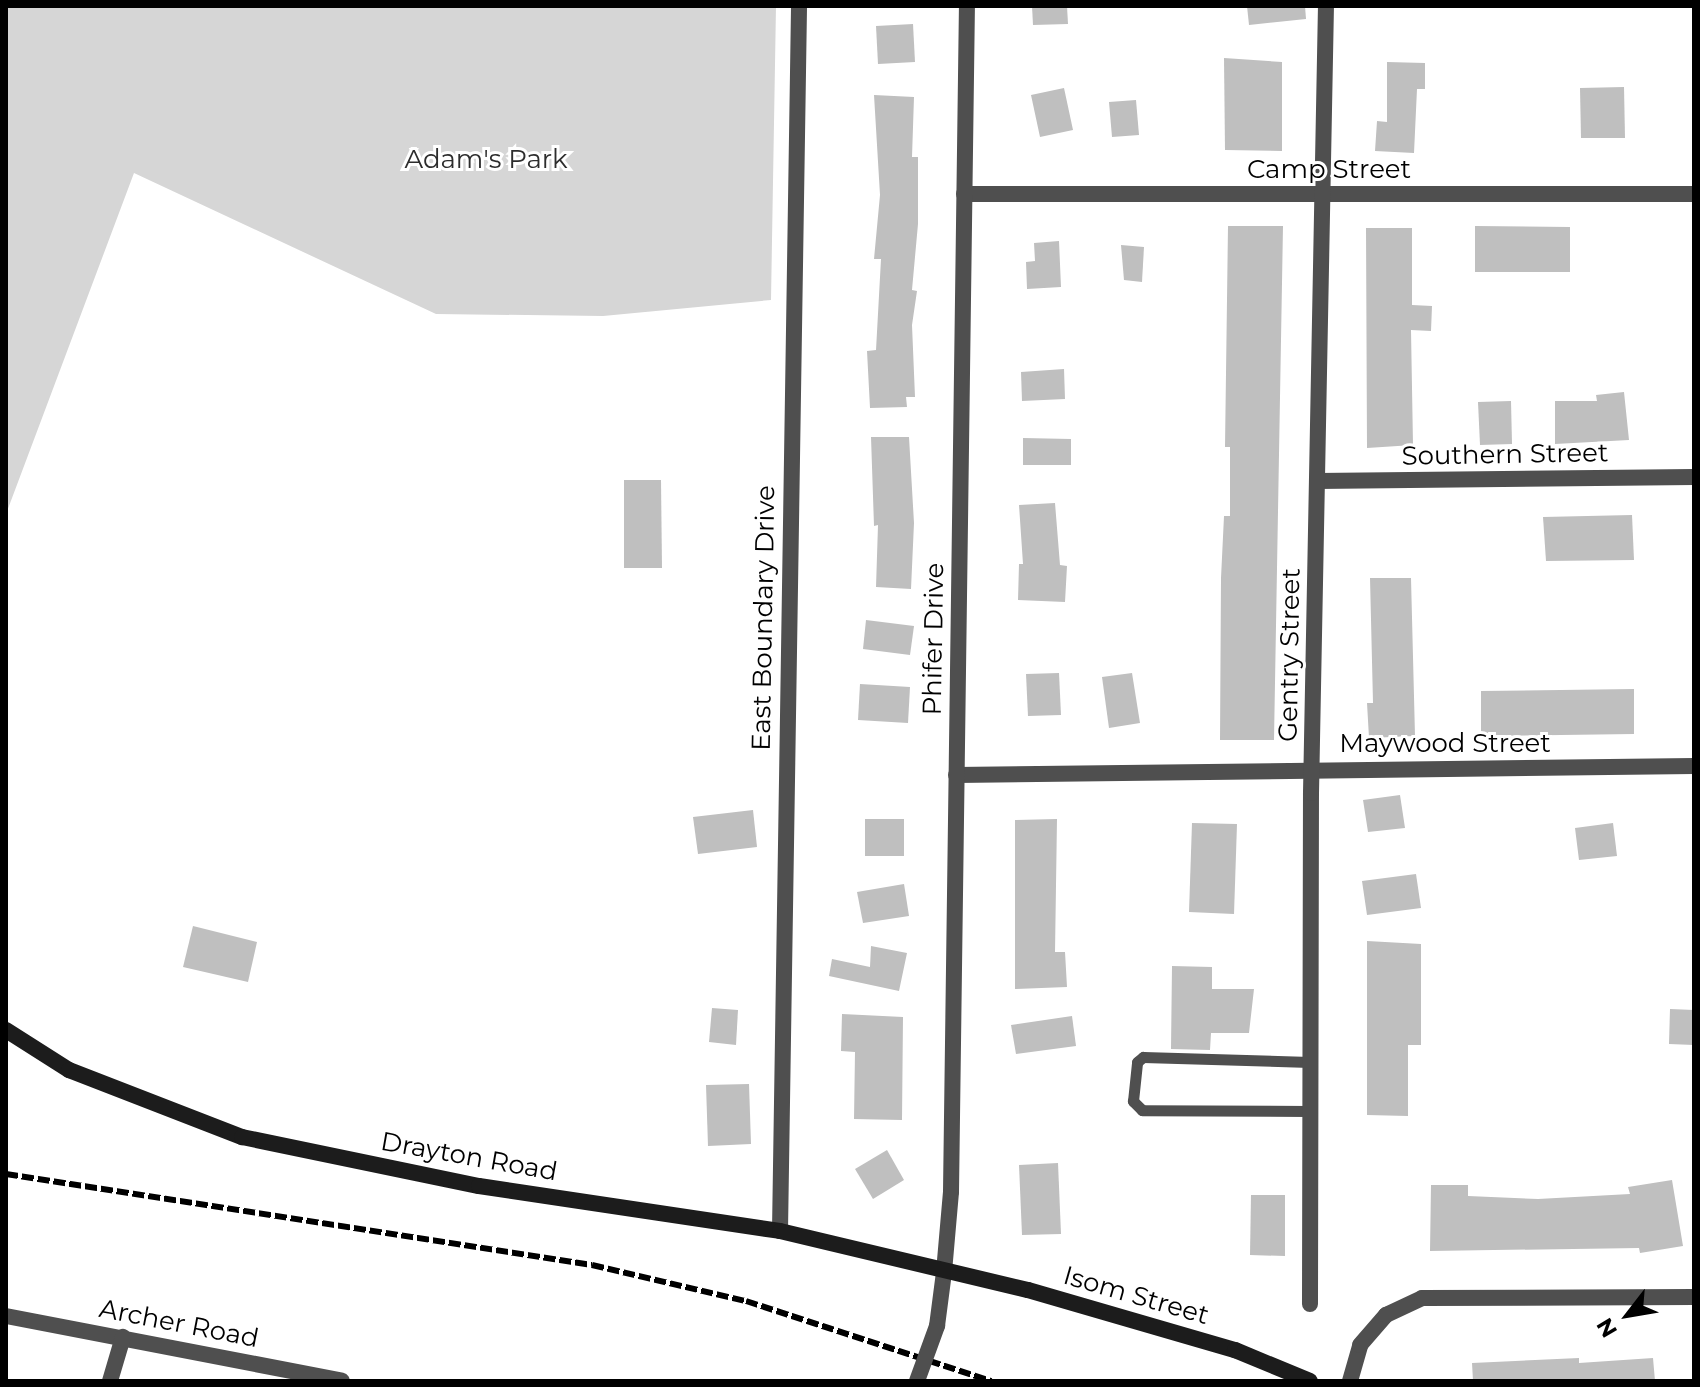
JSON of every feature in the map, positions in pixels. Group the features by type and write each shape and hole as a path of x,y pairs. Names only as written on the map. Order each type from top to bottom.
{"main road":[{"name":"Drayton Road","path":"6,1030 69,1070 242,1137 479,1186 780,1231 944,1272"},
{"name":"Isom Street","path":"944,1272 1152,1325 1235,1350 1310,1381"}],"street":[{"name":"East Boundary Drive","path":"780,1231 799,6"},
{"name":"Phifer Drive","path":"917,1381 937,1326 951,1192 967,6"},
{"name":"Gentry Street","path":"1310,1304 1311,769 1326,6"},
{"name":"Camp Street","path":"964,194 1694,194"},
{"name":"Southern Street","path":"1317,481 1694,477"},
{"name":"Maywood Street","path":"956,775 1694,766"},
{"path":"1350,1381 1360,1345 1386,1315 1422,1298 1694,1297"},
{"name":"Archer Road","path":"6,1316 342,1381"},
{"path":"110,1381 123,1337"}],"lane":[{"path":"1309,1111 1142,1110 1133,1101 1137,1062 1143,1057 1310,1062"}],"green space":[{"name":"Adam's Park","path":"6,6 776,6 771,300 603,316 436,314 134,173 6,514"}],"building":[{"path":"1032,6 1067,6 1068,24 1033,25"},
{"path":"1247,6 1305,6 1306,19 1249,25"},
{"path":"913,24 915,62 878,64 876,26"},
{"path":"1224,58 1282,62 1282,151 1225,150"},
{"path":"1387,62 1425,63 1425,89 1417,89 1414,153 1375,151 1377,121 1387,122"},
{"path":"1624,87 1625,138 1581,138 1580,88"},
{"path":"1064,88 1073,130 1040,137 1031,95"},
{"path":"874,95 914,97 912,157 918,157 918,224 912,290 917,291 912,325 915,397 906,397 907,407 870,408 867,351 876,350 881,259 874,259 880,195"},
{"path":"1136,100 1139,135 1112,137 1109,102"},
{"path":"1228,226 1283,226 1274,740 1220,740 1221,578 1224,516 1230,516 1230,447 1225,447"},
{"path":"1475,226 1570,227 1570,272 1475,272"},
{"path":"1366,228 1412,228 1412,305 1432,306 1431,331 1411,330 1413,445 1367,448"},
{"path":"1059,241 1061,287 1027,289 1026,262 1035,261 1034,243"},
{"path":"1121,245 1144,247 1142,282 1124,280"},
{"path":"1064,369 1065,399 1022,401 1021,372"},
{"path":"1624,392 1629,440 1555,444 1555,401 1597,401 1596,395"},
{"path":"1511,401 1512,444 1480,445 1478,402"},
{"path":"871,437 909,437 914,523 911,589 876,587 878,525 874,526"},
{"path":"1023,438 1071,439 1071,465 1023,465"},
{"path":"624,480 661,480 662,568 624,568"},
{"path":"1055,503 1060,565 1067,566 1065,602 1018,600 1019,564 1023,564 1019,505"},
{"path":"1632,515 1634,560 1546,561 1543,517"},
{"path":"1370,578 1411,578 1415,736 1369,738 1367,703 1373,703"},
{"path":"866,620 914,626 910,655 863,649"},
{"path":"1059,673 1061,715 1028,716 1026,674"},
{"path":"1132,673 1140,723 1109,728 1102,677"},
{"path":"860,684 910,687 908,723 858,720"},
{"path":"1634,689 1634,734 1481,736 1481,691"},
{"path":"1400,795 1405,828 1368,832 1363,800"},
{"path":"753,810 757,847 698,854 693,817"},
{"path":"865,819 904,819 904,856 865,856"},
{"path":"1057,819 1055,952 1065,952 1067,987 1015,989 1015,820"},
{"path":"1192,823 1237,824 1234,914 1189,912"},
{"path":"1613,823 1617,856 1579,860 1575,828"},
{"path":"1416,874 1421,908 1367,915 1362,881"},
{"path":"904,884 909,916 863,923 857,892"},
{"path":"193,926 257,942 248,982 183,967"},
{"path":"1367,941 1421,944 1421,1045 1408,1045 1408,1116 1367,1115"},
{"path":"871,946 907,953 899,991 829,976 832,959 870,967"},
{"path":"1172,966 1212,967 1212,989 1254,989 1249,1033 1211,1033 1210,1050 1171,1049"},
{"path":"712,1008 738,1010 736,1045 709,1042"},
{"path":"1670,1009 1694,1010 1694,1045 1669,1044"},
{"path":"842,1014 903,1017 902,1120 854,1119 855,1052 841,1051"},
{"path":"1072,1016 1076,1046 1016,1054 1011,1025"},
{"path":"749,1084 751,1144 708,1146 706,1085"},
{"path":"887,1150 904,1180 873,1199 855,1169"},
{"path":"1058,1163 1061,1234 1022,1235 1019,1165"},
{"path":"1672,1180 1683,1246 1640,1253 1639,1248 1430,1251 1431,1185 1468,1185 1468,1196 1538,1199 1630,1194 1628,1187"},
{"path":"1251,1195 1285,1195 1285,1256 1250,1255"},
{"path":"1579,1358 1579,1363 1653,1358 1655,1381 1473,1381 1472,1363"}],"railway":[{"path":"6,1174 592,1265 746,1301 991,1381"}]}
